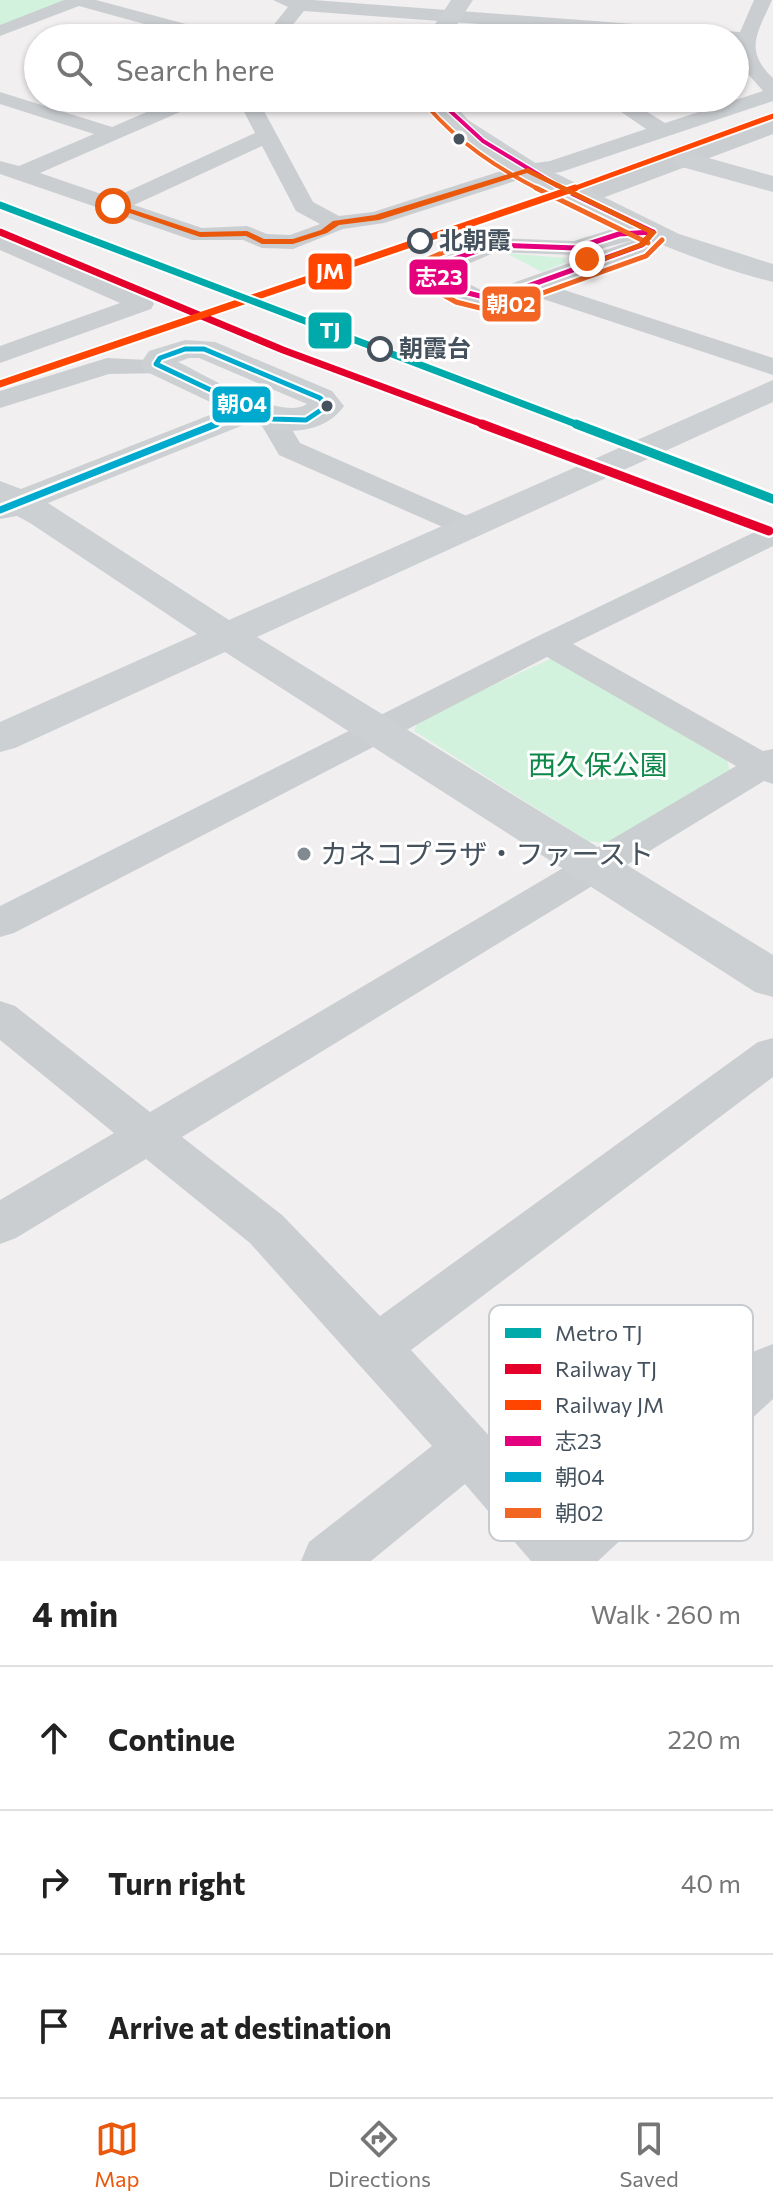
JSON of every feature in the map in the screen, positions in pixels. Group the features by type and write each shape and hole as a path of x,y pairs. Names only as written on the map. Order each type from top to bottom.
{"street":[{"path":"0,34 78,0 165,24"},
{"path":"281,24 295,2 456,8 586,24"},
{"path":"749,30 765,7"},
{"path":"0,34 24,45"},
{"path":"749,65 773,92 749,100"},
{"path":"0,98 24,106"},
{"path":"44,112 114,134"},
{"path":"10,170 114,134 164,112"},
{"path":"254,112 304,206 336,223"},
{"path":"448,112 459,125 528,170 653,232 689,247 773,273"},
{"path":"633,112 662,130"},
{"path":"10,170 200,235 247,233 262,241 293,242 324,232 336,223 376,218 528,170 553,167 715,112"},
{"path":"584,197 773,127"},
{"path":"113,206 266,136"},
{"path":"687,160 773,184"},
{"path":"247,233 304,206"},
{"path":"580,258 494,245 446,262 434,271 440,280 481,299 501,298 531,287 580,258 642,245 653,232"},
{"path":"0,241 142,304 1,354"},
{"path":"531,287 773,367"},
{"path":"0,400 107,366 159,367 262,415 306,420 327,406 320,398 204,349 176,351 156,361 159,367"},
{"path":"0,738 465,526 773,390"},
{"path":"7,501 262,415"},
{"path":"262,415 289,449 465,526"},
{"path":"7,501 379,729 773,979"},
{"path":"0,923 548,644 773,537"},
{"path":"548,644 770,766"},
{"path":"0,1224 594,867 770,766"},
{"path":"0,1017 266,1229 377,1347 489,1476"},
{"path":"377,1347 773,1054"},
{"path":"753,1385 773,1367"},
{"path":"328,1561 466,1451"},
{"path":"548,1541 565,1559 584,1541"}],"green space":[{"path":"0,0 63,0 63,3 0,28"},
{"path":"506,253 565,258 566,262 542,272"},
{"name":"西久保公園","path":"552,658 727,758 730,773 611,844 588,841 414,731 418,720"}],"metro line":[{"name":"TJ","path":"0,205 773,499"}],"rail line":[{"name":"JM","path":"0,384 555,195 773,116"},
{"name":"TJ","path":"0,232 283,350 769,531"}],"transit line":[{"name":"朝02","path":"432,112 451,134 509,174 648,243"},
{"name":"志23","path":"449,112 483,141 537,176 653,232"},
{"name":"志23","path":"653,232 642,245 492,299 460,291 445,283 434,271 446,262 494,245 576,248 619,234 653,232"},
{"name":"朝02","path":"472,240 428,259 423,270 425,280 443,296 492,311 646,256 662,240"},
{"name":"朝04","path":"185,349 204,349 320,398 327,406 306,420 272,419 156,364 160,358 185,349"},
{"name":"朝04","path":"0,510 252,410"}],"place":[{"name":"北朝霞","path":"420,241"},
{"name":"朝霞台","path":"380,349"},
{"name":"カネコプラザ・ファースト","path":"304,854"}],"route":[{"path":"113,206 200,235 247,233 262,241 293,242 324,232 336,223 376,218 528,170 653,232 642,245 585,267 587,259"}]}
